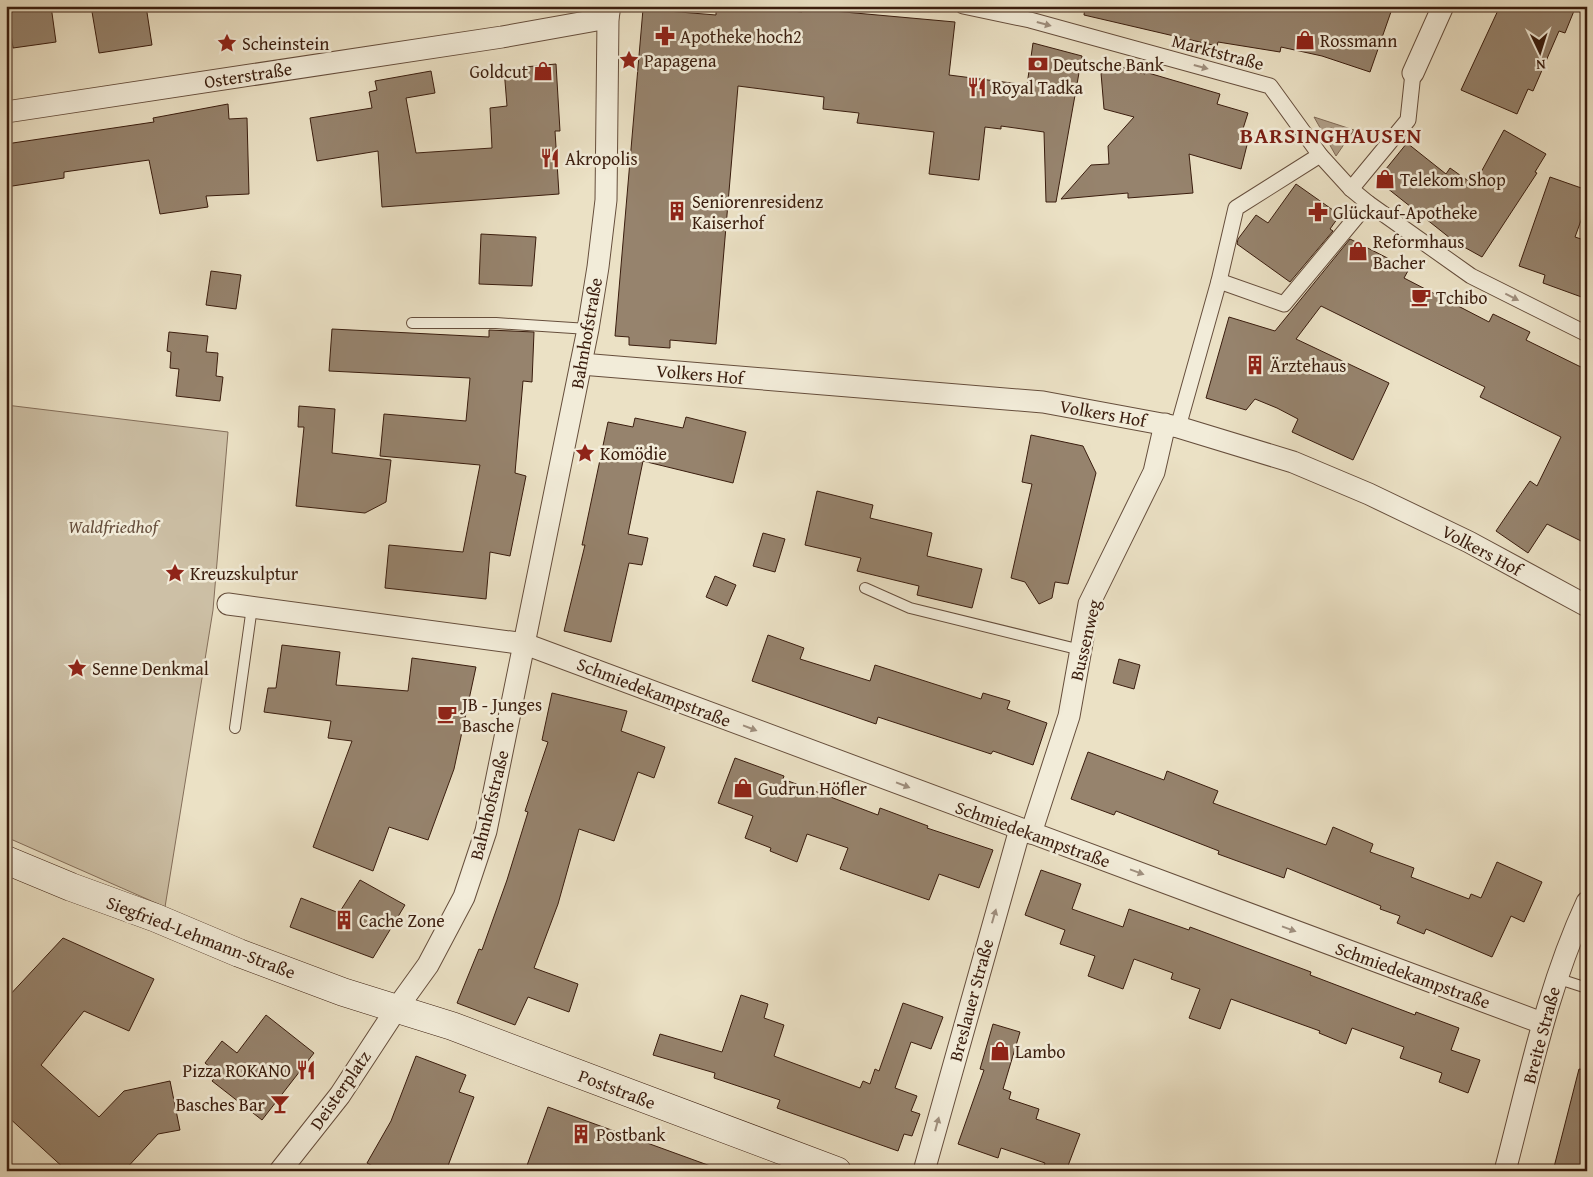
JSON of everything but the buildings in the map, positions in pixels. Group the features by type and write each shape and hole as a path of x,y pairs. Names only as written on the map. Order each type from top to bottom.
{"main road":[{"name":"Siegfried-Lehmann-Straße","path":"6,860 71,887 156,918 239,953 343,992 397,1008"},
{"name":"Poststraße","path":"397,1008 452,1026 838,1171"}],"street":[{"name":"Marktstraße","path":"962,6 1030,20 1270,86 1320,155 1368,204 1471,276 1587,334"},
{"path":"1352,188 1408,120 1413,73 1442,6"},
{"name":"Osterstraße","path":"6,112 502,36 609,12"},
{"name":"Bahnhofstraße","path":"397,1008 428,965 464,897 486,831 588,329 598,267 606,200 609,12"},
{"path":"1172,426 1218,282 1236,208 1320,155"},
{"path":"1218,282 1284,304 1368,204"},
{"name":"Volkers Hof","path":"581,364 1042,402 1172,426 1293,462 1369,494 1469,542 1587,606"},
{"name":"Bussenweg","path":"1025,831 1069,716 1089,604 1154,472 1172,426"},
{"path":"228,604 524,644"},
{"name":"Schmiedekampstraße","path":"524,644 1542,1023"},
{"name":"Breslauer Straße","path":"924,1171 1025,831"},
{"name":"Breite Straße","path":"1505,1171 1542,1023 1556,978 1587,902"},
{"name":"Deisterplatz","path":"280,1171 340,1095 397,1008"}],"lane":[{"path":"412,323 496,323 588,329"},
{"path":"865,588 910,608 1081,650"},
{"path":"235,728 252,607"},
{"path":"1556,978 1587,988"}],"green space":[{"name":"Waldfriedhof","path":"6,405 228,432 213,610 165,907 6,837"}],"water":[{"path":"1314,117 1354,130 1336,156"}],"place":[{"name":"Apotheke hoch2","path":"665,36"},
{"name":"Rossmann","path":"1305,40"},
{"name":"Scheinstein","path":"227,43"},
{"name":"Papagena","path":"629,60"},
{"name":"Deutsche Bank","path":"1038,64"},
{"name":"Goldcut","path":"543,71"},
{"name":"Royal Tadka","path":"977,87"},
{"name":"Akropolis","path":"550,158"},
{"name":"Telekom Shop","path":"1385,179"},
{"name":"Seniorenresidenz Kaiserhof","path":"677,211"},
{"name":"Glückauf-Apotheke","path":"1318,212"},
{"name":"Reformhaus Bacher","path":"1358,251"},
{"name":"Tchibo","path":"1421,297"},
{"name":"Ärztehaus","path":"1255,365"},
{"name":"Komödie","path":"585,453"},
{"name":"Kreuzskulptur","path":"175,573"},
{"name":"Senne Denkmal","path":"77,668"},
{"name":"JB - Junges Basche","path":"447,714"},
{"name":"Gudrun Höfler","path":"743,788"},
{"name":"Cache Zone","path":"344,920"},
{"name":"Lambo","path":"1000,1051"},
{"name":"Pizza ROKANO","path":"306,1070"},
{"name":"Basches Bar","path":"280,1104"},
{"name":"Postbank","path":"581,1134"}],"district":[{"name":"BARSINGHAUSEN","path":"1331,135"}]}
